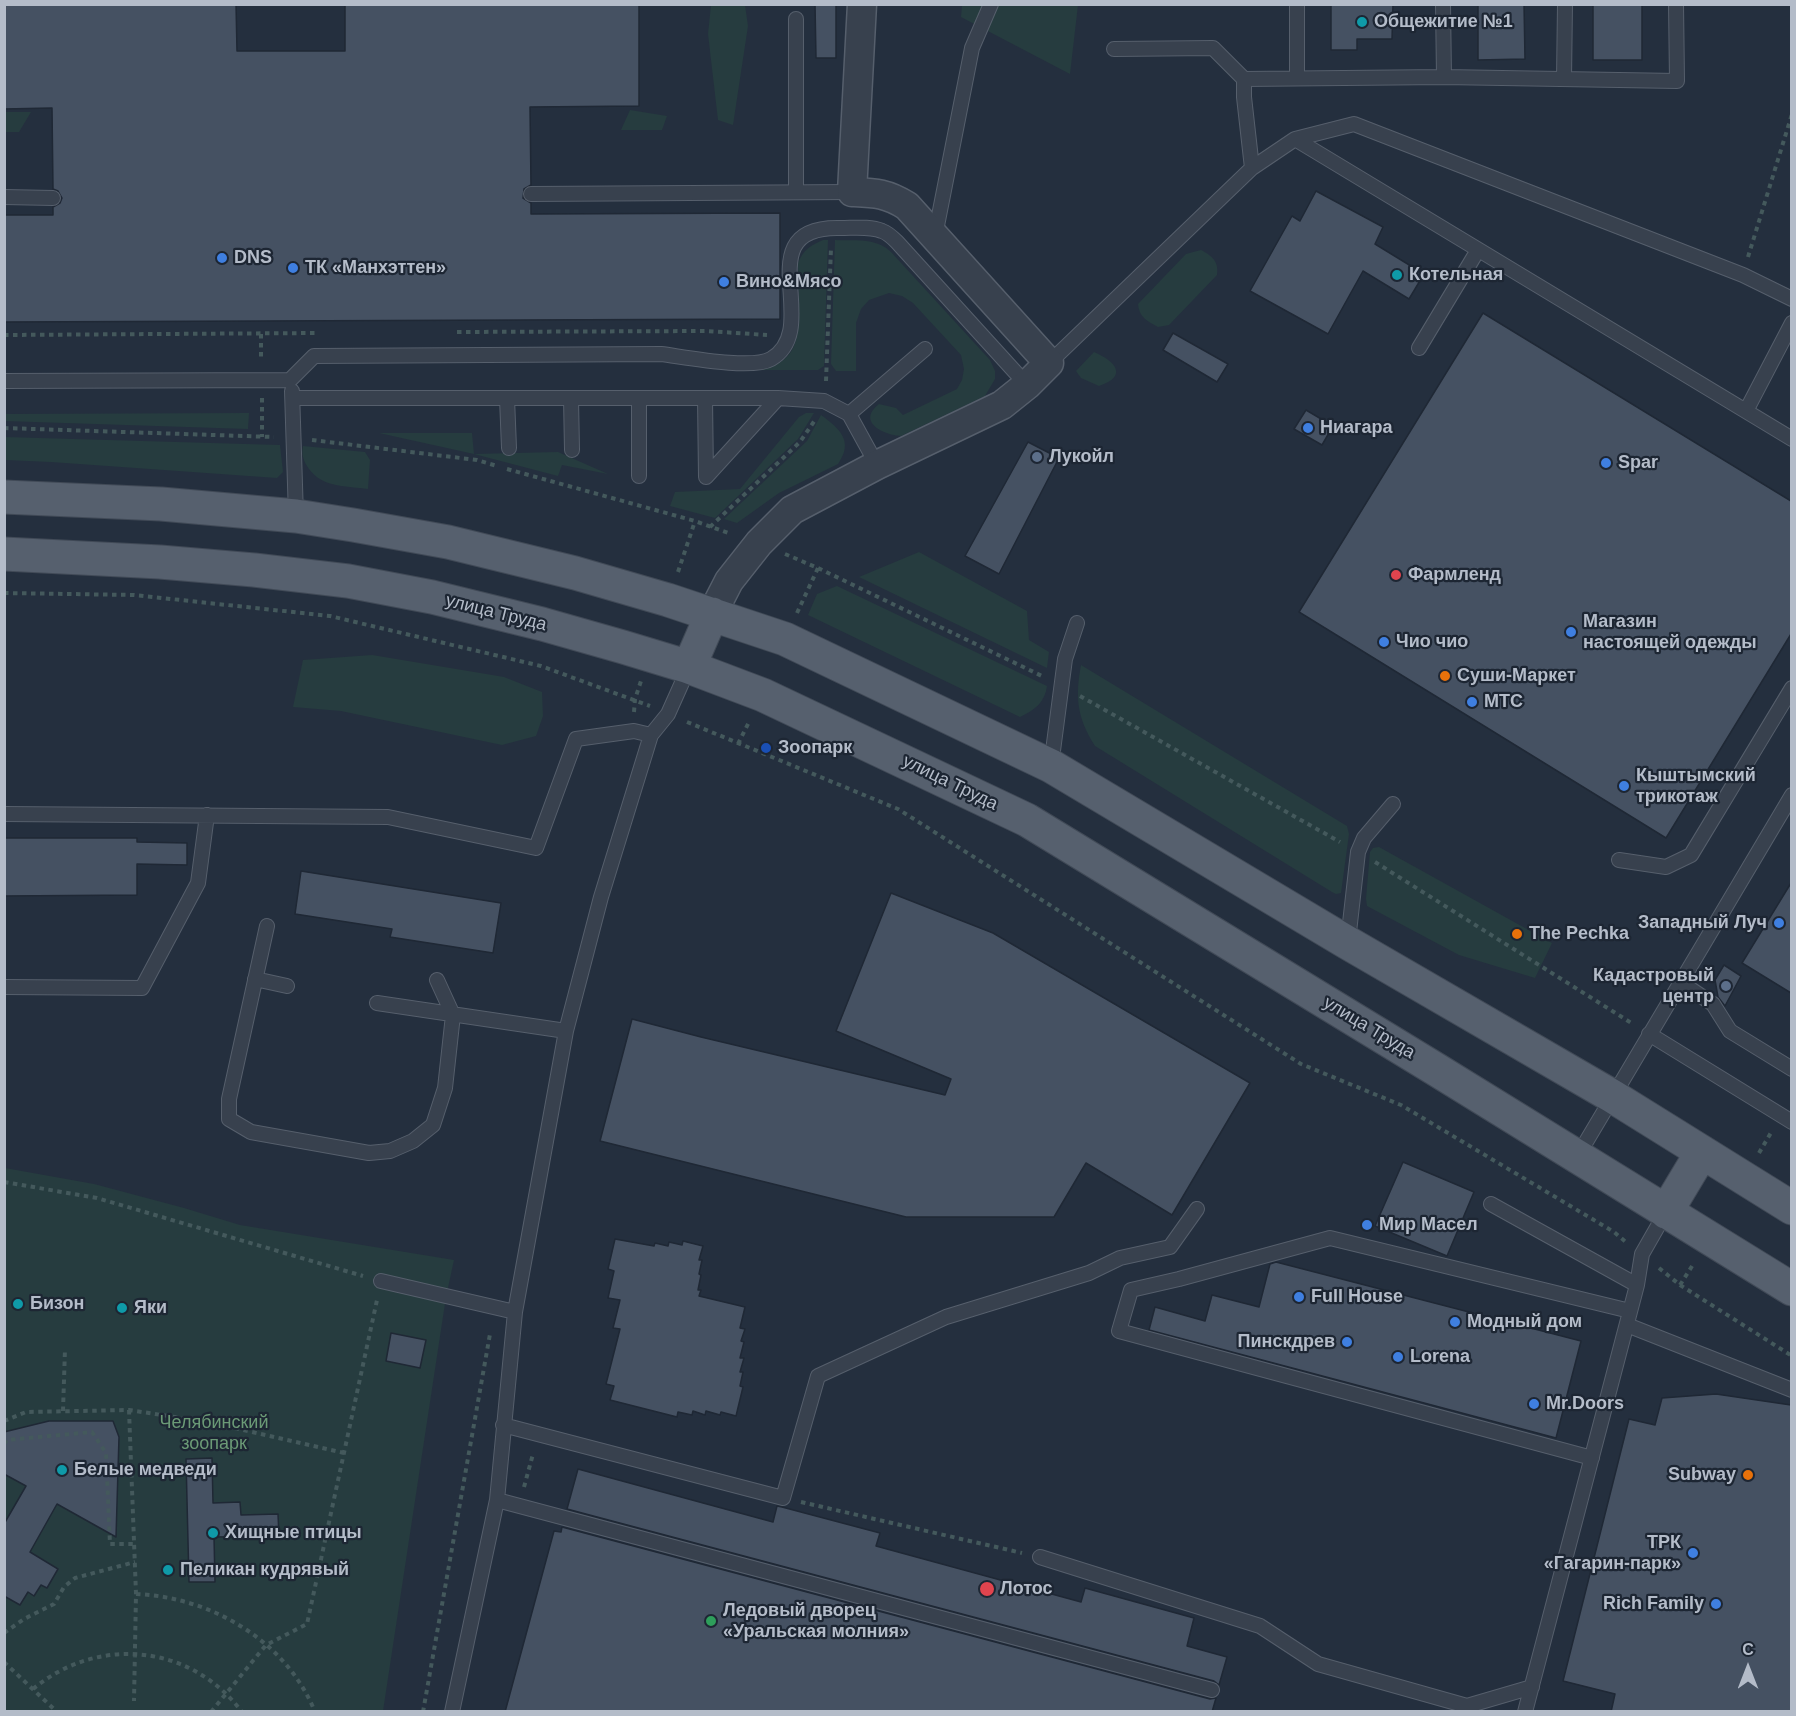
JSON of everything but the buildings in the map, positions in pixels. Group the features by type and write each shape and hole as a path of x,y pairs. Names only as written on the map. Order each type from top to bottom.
{"main road":[{"path":"4,497 161,504 296,516 448,542 575,573 712,614 785,639 1052,766 1348,943 1612,1096 1791,1208"},
{"name":"улица Труда","path":"4,554 184,564 348,581 487,610 582,635 689,667 789,706 1027,820 1791,1289"},
{"path":"689,667 712,614"},
{"path":"1666,1212 1702,1152"}],"street":[{"path":"712,614 729,581 759,543 792,510 877,465 1002,405 1049,363 907,206 892,197 879,193 852,192 862,4"}],"lane":[{"path":"935,236 972,48 991,4"},
{"path":"1297,4 1297,78"},
{"path":"1443,4 1444,77"},
{"path":"1564,79 1565,4"},
{"path":"1114,49 1213,48 1245,79 1444,77 1677,81 1676,4"},
{"path":"796,19 796,192"},
{"path":"1245,79 1244,97 1252,168"},
{"path":"1049,363 1252,168 1295,139 1354,124 1743,275 1791,299"},
{"path":"1295,139 1791,439"},
{"path":"531,194 852,192"},
{"path":"4,197 53,198"},
{"path":"4,381 290,380 314,356 662,354 714,362 769,360 782,350 789,336 790,263 795,244 804,234 816,228 832,228 883,231 897,242 1027,385"},
{"path":"1419,348 1478,249"},
{"path":"1746,411 1791,323"},
{"path":"849,414 925,349"},
{"path":"290,380 296,516"},
{"path":"292,398 778,398 824,401 849,414 877,465"},
{"path":"507,398 509,448"},
{"path":"571,398 572,450"},
{"path":"639,398 639,476"},
{"path":"705,398 706,477 778,398"},
{"path":"1052,766 1065,659 1077,623"},
{"path":"452,1712 497,1500 515,1312 566,1031 601,897 651,735 668,714 689,667"},
{"path":"1619,860 1666,867 1691,855 1791,688"},
{"path":"4,814 388,818 536,848 576,739 634,730 651,735"},
{"path":"1576,1156 1791,795"},
{"path":"1348,943 1358,852 1364,838 1393,804"},
{"path":"4,987 142,988 198,883 207,815"},
{"path":"267,926 229,1099 230,1119 251,1132 369,1153 390,1151 413,1141 433,1125 445,1088 453,1015 437,981"},
{"path":"255,979 287,986"},
{"path":"1680,982 1713,1004 1730,1031 1791,1069"},
{"path":"377,1003 566,1031"},
{"path":"1649,1034 1791,1122"},
{"path":"1491,1204 1637,1285"},
{"path":"503,1425 783,1498 818,1376 946,1317 1089,1272 1120,1258 1170,1246 1197,1209"},
{"path":"1525,1712 1629,1318 1642,1254 1666,1212"},
{"path":"1592,1458 1119,1331 1131,1290 1330,1238 1629,1318 1791,1390"},
{"path":"381,1281 515,1312"},
{"path":"497,1500 1212,1689"},
{"path":"1040,1557 1260,1626 1318,1664 1466,1709 1532,1687"}],"path":[{"path":"1743,275 1791,114"},
{"path":"710,527 800,442 824,401 832,228"},
{"path":"4,593 134,595 330,616 541,666 634,699"},
{"path":"738,744 898,809 1301,1064 1401,1106 1614,1232 1680,1285 1791,1356"},
{"path":"4,1182 97,1198 381,1281 307,1624 266,1645 212,1712"},
{"path":"63,1411 65,1349"},
{"path":"4,1421 26,1412 129,1410 208,1422 344,1453"},
{"path":"129,1410 136,1594 134,1701"},
{"path":"4,1444 8,1440 92,1432 106,1453 110,1544 134,1544"},
{"path":"783,1498 1040,1557"},
{"path":"4,1633 24,1619 54,1604 64,1587 75,1578 135,1562"},
{"path":"136,1594 156,1595 189,1602 221,1614 250,1632 266,1645 297,1679 315,1712"},
{"path":"33,1689 60,1670 78,1662 110,1654 135,1653 162,1658 203,1676 226,1694 242,1712"},
{"path":"4,1662 57,1712"}],"green space":[{"path":"711,5 745,5 748,26 733,125 718,120 708,34"},
{"path":"962,5 1078,5 1070,74 961,17"},
{"path":"630,110 667,116 662,130 621,130"},
{"path":"5,112 31,112 19,132 5,132"},
{"path":"823,240 828,240 824,366 818,370 759,370 781,361 793,348 799,318 798,263 808,249"},
{"path":"835,240 872,242 891,252 990,360 995,371 995,379 985,396 901,436 887,433 871,422 870,416 879,404 896,408 903,415 957,389 964,369 961,355 913,303 902,296 889,293 869,300 861,309 856,323 856,371 836,371 831,364"},
{"path":"1201,250 1214,259 1217,275 1169,325 1158,327 1147,321 1140,312 1138,304 1186,254"},
{"path":"1094,352 1108,360 1116,369 1114,378 1099,386 1081,378 1076,371"},
{"path":"249,413 248,429 4,421 5,414"},
{"path":"806,413 814,413 798,439 715,518 670,506 675,492 740,489 799,417"},
{"path":"821,415 843,436 845,449 838,464 779,493 737,523 724,519 807,441"},
{"path":"379,433 472,433 474,454"},
{"path":"5,437 280,445 283,472 277,478 5,460"},
{"path":"303,446 365,452 370,460 368,489 336,485 321,480 306,464"},
{"path":"558,452 608,474 562,465 558,476 474,454"},
{"path":"919,552 1027,611 1029,640 1049,652 1047,668 859,577"},
{"path":"837,586 1047,686 1042,701 1020,717 808,615 817,594"},
{"path":"372,655 504,677 542,692 543,716 536,736 502,745 341,711 293,707 303,660"},
{"path":"1081,665 1347,826 1349,834 1341,893 1332,892 1095,746 1084,726 1079,707 1078,687"},
{"path":"1379,847 1552,943 1535,978 1459,955 1367,906 1370,852 1373,848"},
{"name":"Челябинский зоопарк","path":"5,1168 94,1184 240,1225 454,1260 446,1297 383,1711 5,1711"}],"place":[{"name":"Общежитие №1","path":"1362,22"},
{"name":"DNS","path":"222,258"},
{"name":"ТК «Манхэттен»","path":"293,268"},
{"name":"Котельная","path":"1397,275"},
{"name":"Вино&Мясо","path":"724,282"},
{"name":"Ниагара","path":"1308,428"},
{"name":"Лукойл","path":"1037,457"},
{"name":"Spar","path":"1606,463"},
{"name":"Фармленд","path":"1396,575"},
{"name":"Магазин настоящей одежды","path":"1571,632"},
{"name":"Чио чио","path":"1384,642"},
{"name":"Суши-Маркет","path":"1445,676"},
{"name":"МТС","path":"1472,702"},
{"name":"Зоопарк","path":"766,748"},
{"name":"Кыштымский трикотаж","path":"1624,786"},
{"name":"Западный Луч","path":"1779,923"},
{"name":"The Pechka","path":"1517,934"},
{"name":"Кадастровый центр","path":"1726,986"},
{"name":"Мир Масел","path":"1367,1225"},
{"name":"Full House","path":"1299,1297"},
{"name":"Бизон","path":"18,1304"},
{"name":"Яки","path":"122,1308"},
{"name":"Модный дом","path":"1455,1322"},
{"name":"Пинскдрев","path":"1347,1342"},
{"name":"Lorena","path":"1398,1357"},
{"name":"Mr.Doors","path":"1534,1404"},
{"name":"Белые медведи","path":"62,1470"},
{"name":"Subway","path":"1748,1475"},
{"name":"Хищные птицы","path":"213,1533"},
{"name":"ТРК «Гагарин-парк»","path":"1693,1553"},
{"name":"Пеликан кудрявый","path":"168,1570"},
{"name":"Лотос","path":"987,1589"},
{"name":"Rich Family","path":"1716,1604"},
{"name":"Ледовый дворец «Уральская молния»","path":"711,1621"}]}
